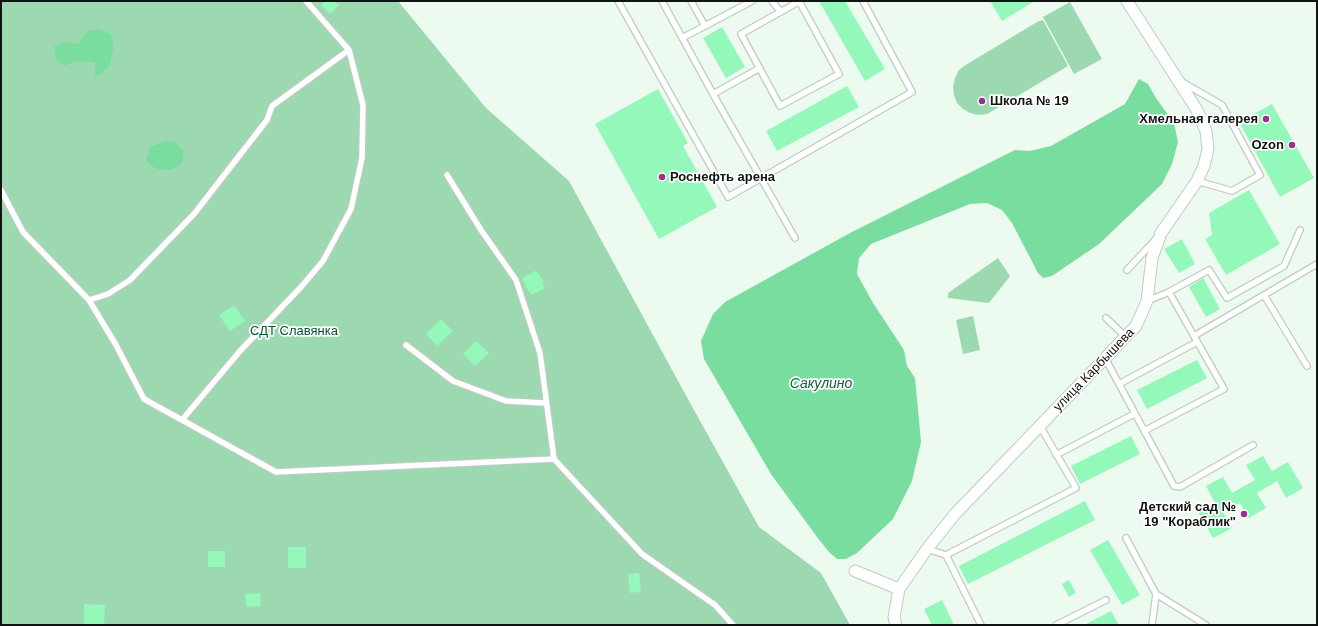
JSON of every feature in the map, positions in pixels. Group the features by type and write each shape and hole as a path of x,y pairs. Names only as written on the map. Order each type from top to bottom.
{"street":[{"name":"улица Карбышева","path":"896,625 894,618 899,589 927,549 955,514 1136,326 1147,301 1152,258 1161,233 1196,181 1204,166 1208,149 1206,131 1197,110 1127,1"},
{"path":"855,571 899,589"}],"lane":[{"path":"182,420 240,351 301,287 322,261 351,209 362,158 363,105 349,50 306,1"},
{"path":"618,1 728,197 912,92 863,1"},
{"path":"662,1 760,179 795,238"},
{"path":"691,1 705,26"},
{"path":"682,38 752,1"},
{"path":"772,1 781,12"},
{"path":"800,1 839,74 780,106 741,34 781,12 800,1"},
{"path":"89,300 108,294 130,280 194,214 267,120 272,106 349,50"},
{"path":"713,94 760,68"},
{"path":"1178,80 1222,105 1260,175 1232,191 1196,181"},
{"path":"447,175 481,230 516,280 540,354 554,459 642,554 715,605 733,625"},
{"path":"1,190 23,232 89,300 116,345 144,399 276,472 554,459"},
{"path":"1147,301 1169,292 1209,270 1227,298 1284,266 1300,230"},
{"path":"1127,270 1161,233"},
{"path":"1194,336 1317,264"},
{"path":"1144,431 1224,389 1169,292"},
{"path":"1264,295 1306,366"},
{"path":"1106,318 1126,337"},
{"path":"1119,384 1197,342"},
{"path":"406,345 453,380 506,401 546,403"},
{"path":"1105,358 1174,486 1180,487 1253,445"},
{"path":"1056,455 1134,414"},
{"path":"927,549 946,554 1076,488 1040,425"},
{"path":"1126,538 1156,594 1206,625"},
{"path":"946,554 981,625"},
{"path":"1152,625 1156,594"},
{"path":"1056,625 1106,600"}],"green space":[{"name":"СДТ Славянка","path":"1,1 398,1 486,108 569,181 759,527 821,573 850,625 1,625"},
{"path":"1070,2 1102,59 1074,74 1043,17"},
{"path":"1043,20 1068,66 987,114 978,115 963,109 957,103 953,87 959,70 1037,22"},
{"path":"998,258 1010,276 989,303 948,298 948,293"},
{"path":"973,316 980,350 963,354 956,320"}],"water":[{"path":"99,29 111,34 114,47 109,67 95,77 95,62 76,61 64,66 56,59 54,47 64,42 78,44 88,31"},
{"name":"Сакулино","path":"1139,79 1148,84 1174,123 1178,142 1172,164 1162,184 1099,244 1052,276 1043,278 1038,273 1012,223 1002,210 987,203 970,204 871,244 859,258 857,274 873,303 904,350 907,366 915,378 921,442 912,481 893,519 857,553 846,559 837,559 829,552 817,537 771,474 704,359 701,341 713,314 725,302 850,233 1015,150 1030,151 1051,146 1125,104"},
{"path":"175,141 184,152 182,163 171,170 156,169 146,160 150,147 164,142"}],"building":[{"path":"325,1 334,1 339,5 330,14 321,5"},
{"path":"819,1 845,1 885,69 865,81"},
{"path":"990,1 1035,1 1002,21"},
{"path":"722,27 745,67 726,78 703,38"},
{"path":"847,86 859,107 777,151 766,131"},
{"name":"Роснефть арена","path":"658,89 688,143 683,146 717,207 659,239 595,124"},
{"path":"1272,104 1314,178 1280,197 1239,122"},
{"path":"1249,190 1280,244 1226,275 1205,239 1212,235 1209,213"},
{"path":"1182,239 1195,264 1179,273 1164,249"},
{"path":"537,271 544,282 542,283 545,288 532,295 528,291 522,278"},
{"path":"1203,278 1220,309 1206,317 1189,287"},
{"path":"234,305 245,321 230,331 219,315"},
{"path":"441,319 453,331 437,346 426,334"},
{"path":"476,341 489,353 475,366 463,354"},
{"path":"1197,360 1207,378 1147,409 1137,390"},
{"path":"1131,436 1140,454 1080,484 1071,466"},
{"path":"1263,456 1272,471 1288,462 1303,488 1286,498 1277,481 1257,493 1266,508 1249,518 1240,503 1223,512 1232,528 1213,538 1198,512 1215,503 1206,486 1223,477 1232,493 1255,480 1246,465"},
{"path":"1085,501 1095,520 968,584 959,566"},
{"path":"1108,540 1140,595 1122,605 1090,550"},
{"path":"288,547 306,547 306,568 288,568"},
{"path":"208,551 225,551 225,567 208,567"},
{"path":"639,573 641,592 630,593 628,574"},
{"path":"1069,580 1076,593 1069,597 1062,584"},
{"path":"260,593 261,606 246,607 245,594"},
{"path":"942,600 954,625 932,625 924,609"},
{"path":"84,604 105,605 104,625 84,624"},
{"path":"1111,611 1119,625 1084,625"}],"place":[{"name":"Школа № 19","path":"982,101"},
{"name":"Хмельная галерея","path":"1266,119"},
{"name":"Ozon","path":"1292,145"},
{"name":"Роснефть арена","path":"662,177"},
{"name":"Детский сад № 19 \"Кораблик\"","path":"1244,514"}]}
